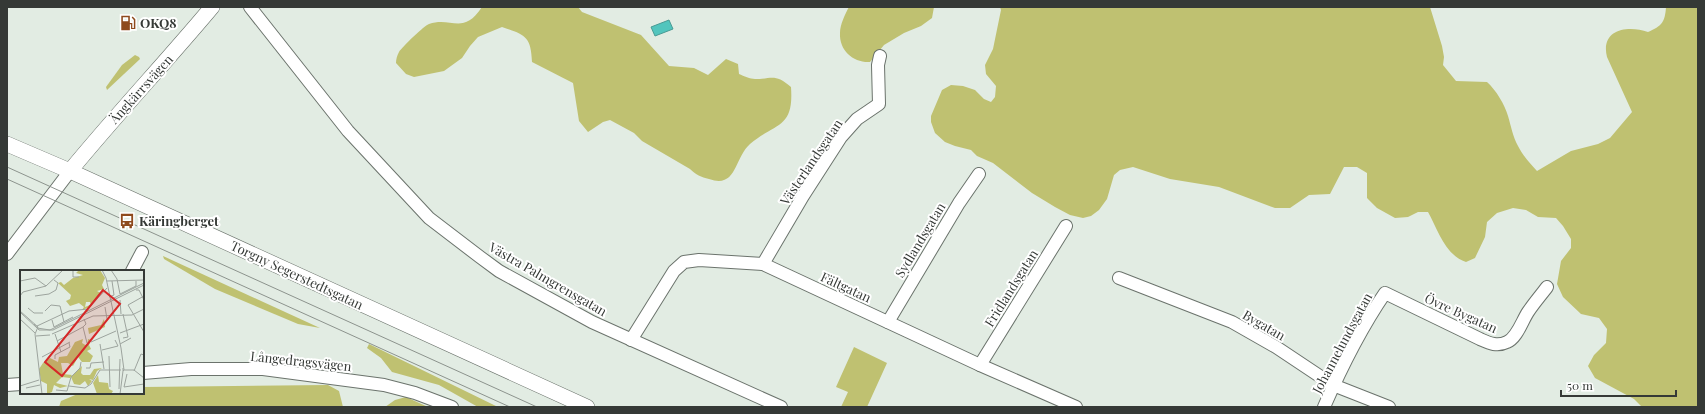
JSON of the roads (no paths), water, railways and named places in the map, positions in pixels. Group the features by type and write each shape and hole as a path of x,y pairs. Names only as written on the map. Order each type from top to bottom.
{"street":[{"name":"Ängkärrsvägen","path":"70,171 109,124 170,58 212,7"},
{"name":"Västra Palmgrensgatan","path":"250,7 348,132 429,218 499,271 592,322 781,407"},
{"name":"Västerlandsgatan","path":"763,264 803,196 841,137 857,119 879,104 878,65 880,56"},
{"name":"Torgny Segerstedtsgatan","path":"7,144 70,171 587,407"},
{"path":"7,254 70,171"},
{"name":"Sydlandsgatan","path":"888,322 959,203 979,174"},
{"name":"Fridlandsgatan","path":"980,365 1066,226"},
{"path":"133,270 142,252"},
{"name":"Fältgatan","path":"631,340 674,271 684,262 699,260 763,264 980,365 1076,407"},
{"name":"Bygatan","path":"1120,278 1245,328 1333,385 1389,407"},
{"name":"Övre Bygatan","path":"1385,293 1480,339 1492,344 1502,344 1513,338 1529,311 1547,287"},
{"name":"Johannelundsgatan","path":"1324,407 1333,385 1370,314 1385,293"},
{"name":"Långedragsvägen","path":"144,373 206,368 263,369 384,384 415,393 452,407"},
{"path":"7,385 20,384"}],"water":[{"path":"669,20 673,29 655,36 651,27"}],"tram line":[{"path":"7,167 537,407"},
{"path":"7,179 510,407"}],"place":[{"name":"OKQ8","path":"128,23"},
{"name":"Käringberget","path":"127,221"}]}
